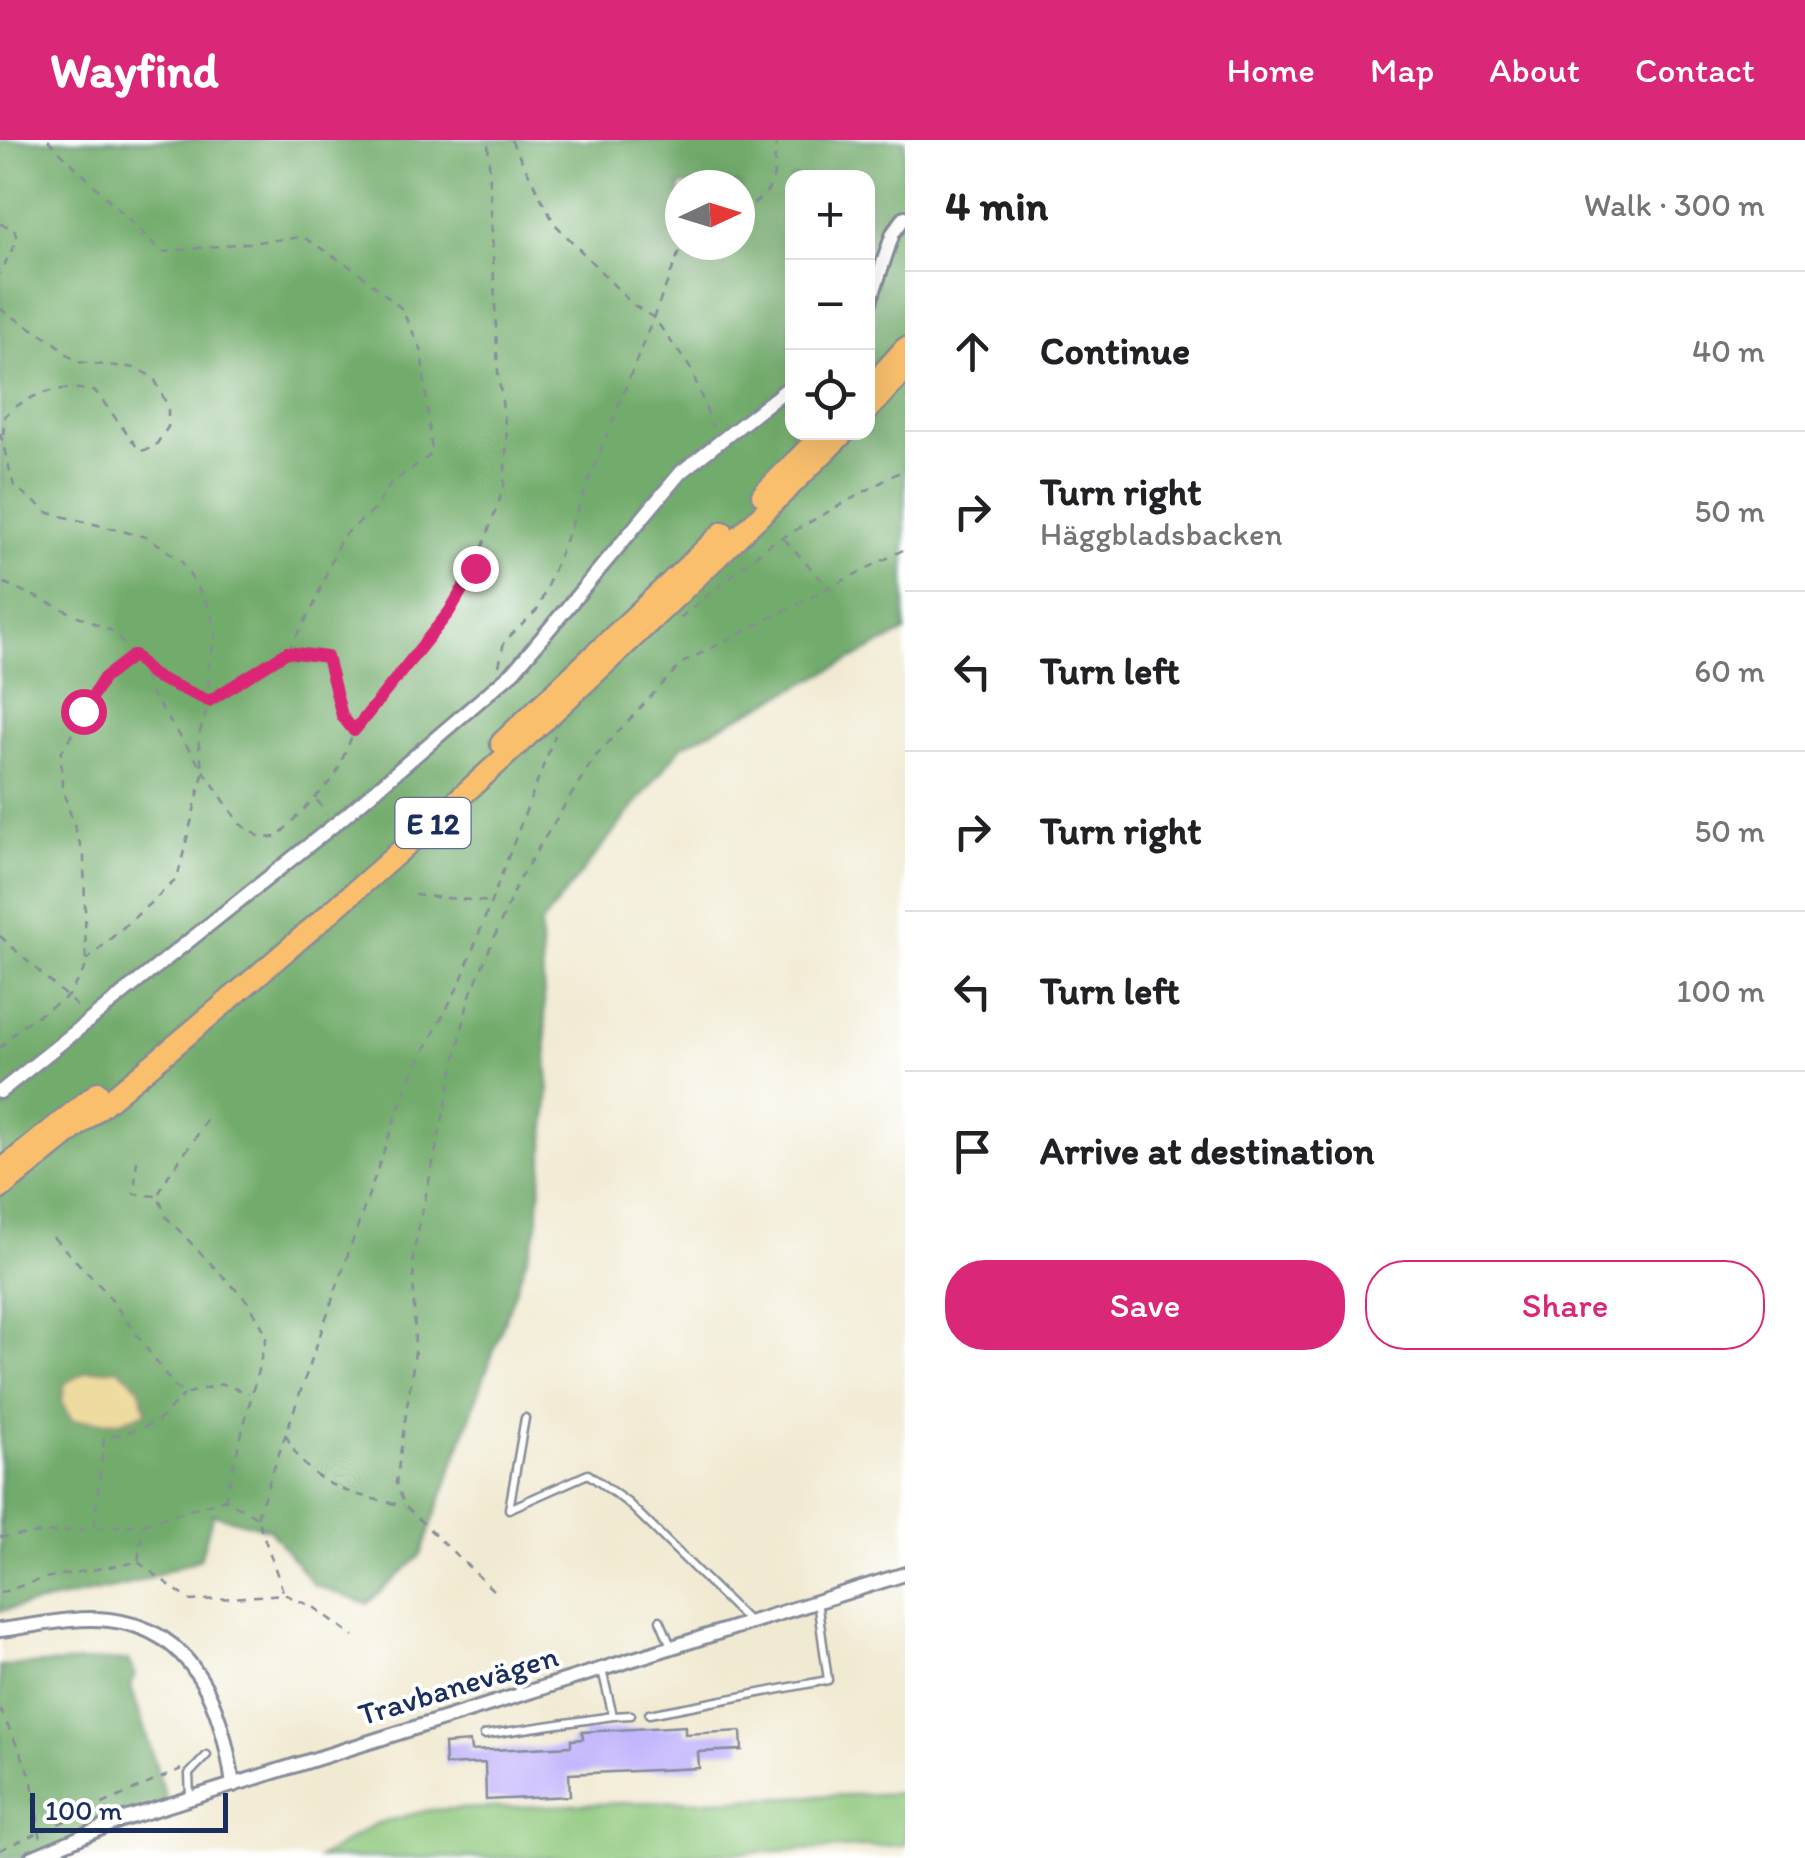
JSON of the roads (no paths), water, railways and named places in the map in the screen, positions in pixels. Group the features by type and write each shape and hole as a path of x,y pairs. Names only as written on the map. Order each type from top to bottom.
{"highway":[{"path":"875,381 905,348"},
{"path":"875,402 905,370"},
{"name":"E 12","path":"0,1171 173,1032 423,816 816,440"},
{"name":"E 12","path":"0,1189 266,970 440,817 567,702 836,440"}],"street":[{"path":"875,287 893,233 905,216"},
{"path":"0,1092 333,825 499,684 554,628 681,472 785,389"},
{"name":"Travbanevägen","path":"36,1856 122,1820 905,1574"},
{"path":"0,1630 110,1620 154,1632 172,1642 212,1695 233,1785"}],"lane":[{"path":"525,1418 509,1509 588,1474 628,1504 749,1622"},
{"path":"649,1714 828,1680 817,1600"},
{"path":"660,1620 672,1647"},
{"path":"513,1668 521,1694"},
{"path":"602,1669 612,1716"},
{"path":"484,1735 631,1715"},
{"path":"190,1799 189,1774 207,1755"}]}
